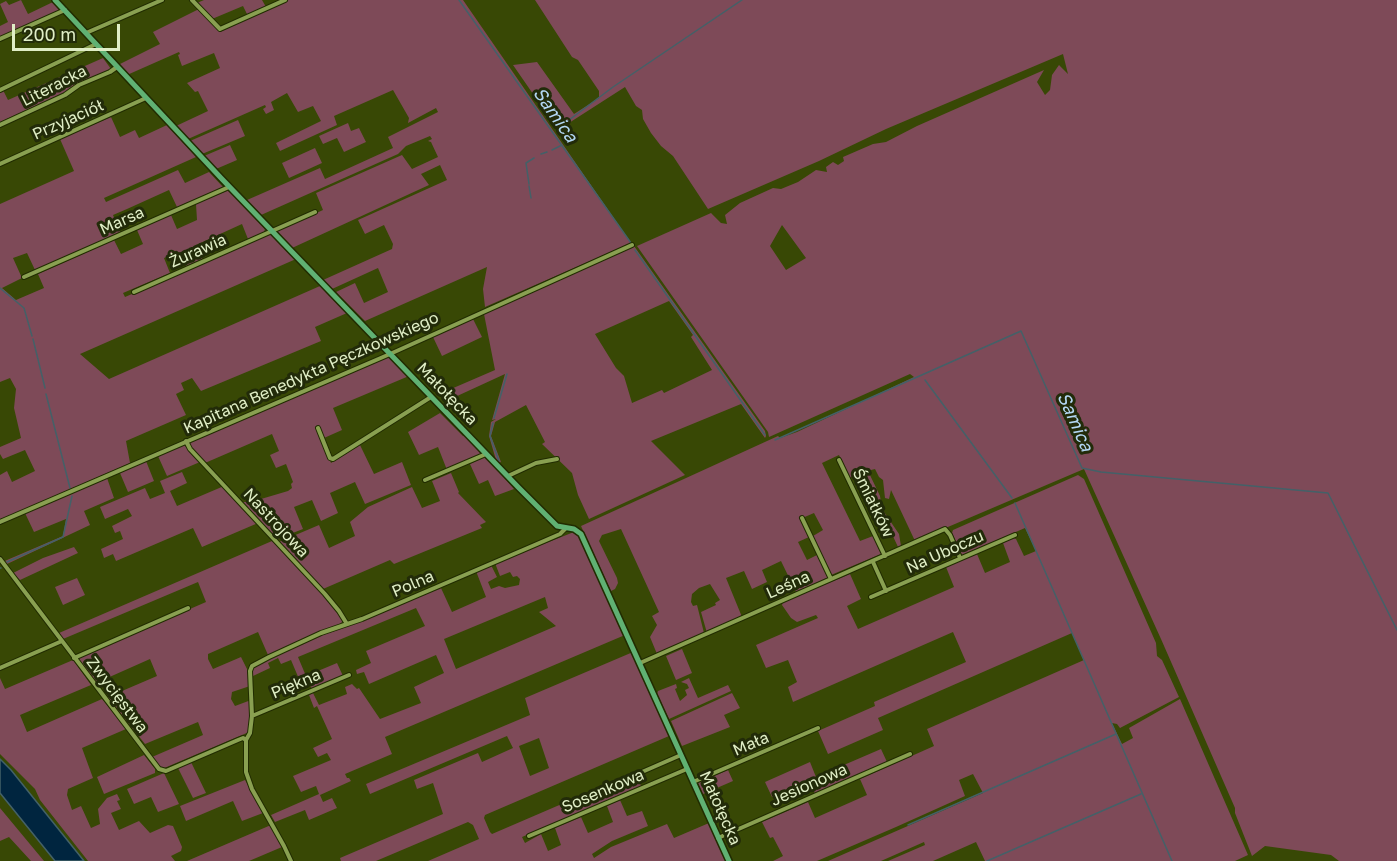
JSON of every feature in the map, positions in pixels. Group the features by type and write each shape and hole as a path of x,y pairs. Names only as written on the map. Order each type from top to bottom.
{"street":[{"name":"Małołęcka","path":"55,0 229,187 486,454 553,522 565,529 577,530 584,539 729,861"},
{"path":"86,33 162,0"},
{"path":"192,0 220,29 285,0"},
{"path":"0,39 65,10"},
{"path":"0,90 96,44"},
{"name":"Literacka","path":"0,125 65,95 79,85 117,67"},
{"name":"Przyjaciół","path":"0,164 146,98"},
{"name":"Marsa","path":"24,277 229,187"},
{"name":"Żurawia","path":"134,292 315,212"},
{"name":"Kapitana Benedykta Pęczkowskiego","path":"0,522 390,354 632,245"},
{"path":"318,428 333,459 431,397"},
{"name":"Nastrojowa","path":"186,441 190,449 325,594 339,610 347,624"},
{"path":"425,480 486,454"},
{"path":"508,476 536,463 557,459"},
{"name":"Śmiałków","path":"839,460 885,556"},
{"path":"802,518 831,579"},
{"name":"Polna","path":"252,716 251,669 256,663 321,633 560,534 565,529"},
{"name":"Leśna","path":"640,663 945,530 950,535 960,558"},
{"name":"Na Uboczu","path":"871,597 1015,535"},
{"name":"Zwycięstwa","path":"0,559 161,771 166,771 243,738 246,740"},
{"path":"873,561 885,591"},
{"path":"74,658 188,608"},
{"path":"0,668 62,641"},
{"name":"Piękna","path":"252,716 349,675"},
{"path":"252,716 250,733 246,740 246,769 250,784 291,861"},
{"name":"Mała","path":"693,782 818,728"},
{"name":"Jesionowa","path":"718,838 910,754"},
{"path":"642,772 681,755"},
{"name":"Sosenkowa","path":"529,836 687,769"}],"shaded area":[{"path":"21,0 28,14 53,2 60,10 0,38 0,26 8,22 0,4 6,1 9,5"},
{"path":"204,0 262,0 266,7 248,16 243,6 212,19 197,3"},
{"path":"287,0 463,0 631,243 485,307 483,289 487,267 365,321 336,292 355,283 364,303 388,292 378,268 332,289 323,280 392,249 393,244 384,225 365,234 358,220 447,180 440,165 421,174 429,185 292,248 277,231 323,210 316,193 402,155 412,169 438,157 431,142 428,141 432,139 430,136 406,146 398,154 261,215 247,200 320,168 325,179 393,148 388,137 438,112 436,108 408,123 409,118 393,90 334,116 337,125 280,151 276,143 321,121 313,106 298,112 287,93 271,102 274,110 266,114 263,109 265,105 188,139 176,126 208,111 198,91 195,92 187,83 220,68 214,53 182,66 179,52 127,75 118,65 160,44 153,32 199,9 220,32"},
{"path":"535,0 1397,0 1397,861 1339,861 1331,855 1265,846 1252,856 1235,808 1084,469 915,541 891,490 889,499 885,498 883,480 875,469 871,470 869,473 880,496 882,509 899,534 901,546 898,547 863,472 849,478 839,455 822,463 860,541 873,536 881,554 831,575 813,536 823,530 814,513 800,519 809,537 798,542 807,560 817,555 827,578 796,592 781,561 762,570 767,582 752,589 744,571 726,578 742,617 707,633 701,612 716,605 715,603 720,600 710,584 699,588 692,594 691,602 693,606 697,605 704,633 657,654 650,637 657,625 652,616 659,612 621,529 602,535 599,541 617,578 618,583 611,591 581,526 778,436 780,438 797,432 914,377 910,374 769,437 768,432 637,246 711,213 721,223 727,224 725,215 740,203 773,188 781,189 798,182 816,170 827,172 826,167 833,162 838,165 844,161 843,157 873,144 886,142 1044,70 1037,82 1045,95 1050,90 1052,75 1059,65 1068,74 1063,54 886,129 708,209 673,156 651,133 643,119 642,110 636,106 625,87 558,130 513,65 537,62 574,114 599,98 599,91 578,60 572,57","holes":["782,225 806,258 786,270 770,246"]},
{"path":"103,58 111,69 0,122 0,92 3,90 8,100"},
{"path":"111,117 120,137 135,130 139,138 167,125 196,157 104,198 106,202 178,170 185,183 209,172 223,187 177,207 169,190 113,215 120,232 35,270 27,253 13,258 22,278 2,288 16,300 44,288 38,274 114,240 121,254 143,244 137,230 171,215 177,229 197,220 196,204 229,190 265,229 264,232 248,239 242,224 196,245 202,259 186,266 179,252 164,258 170,273 123,293 125,297 270,234 296,259 80,354 109,379 320,286 347,313 315,327 321,341 201,391 192,378 181,383 184,390 176,394 186,415 126,441 130,463 0,520 0,475 7,471 12,482 35,471 25,450 3,459 0,454 0,447 21,438 14,408 16,389 10,378 0,382 0,204 74,171 60,139"},
{"path":"238,120 245,136 202,154 190,141"},
{"path":"348,123 351,131 359,128 366,142 344,152 337,138 323,144 319,136"},
{"path":"230,145 237,160 216,169 204,156"},
{"path":"315,148 322,163 289,178 282,163"},
{"path":"634,246 765,431 766,436 765,438 741,404 651,441 685,475 589,519 578,495 572,473 542,444 545,442 526,405 495,422 491,436 501,462 498,463 496,460 489,436 491,422 496,419 492,420 505,374 455,397 451,389 495,370 484,314","holes":["669,301 693,335 691,337 712,370 664,393 662,390 632,403 624,376 616,368 595,334"]},
{"path":"473,319 482,337 442,356 433,337"},
{"path":"390,356 409,376 333,408 342,430 324,438 319,426 316,427 331,463 360,445 374,474 402,462 411,485 365,504 355,482 330,493 338,513 321,521 312,500 294,507 303,529 277,539 242,502 253,502 251,508 261,499 292,488 293,482 286,464 276,468 270,455 279,451 272,434 205,463 191,448 190,442"},
{"path":"440,413 463,436 465,435 480,451 480,455 447,470 438,447 419,455 408,432"},
{"path":"184,445 200,462 167,476 158,456"},
{"path":"484,457 514,489 495,496 488,480 479,484 470,464"},
{"path":"146,461 154,481 128,492 120,473"},
{"path":"182,472 187,483 170,491 177,506 224,486 258,523 202,547 193,528 116,561 113,554 104,558 101,549 123,539 120,531 115,533 112,526 132,516 128,509 105,519 100,507 145,488 150,499 165,493 160,481"},
{"path":"451,473 458,493 486,522 480,525 482,528 394,564 390,560 323,589 279,542 319,525 329,548 355,536 350,522 368,507 412,487 422,508 440,501 432,481"},
{"path":"1078,475 1084,479 1156,643 1157,656 1162,660 1179,697 1120,728 1117,724 1112,723 1122,744 1133,738 1129,728 1180,699 1248,855 1235,861 985,861 976,842 933,861 888,861 925,845 924,842 881,861 828,861 983,793 973,774 959,780 965,796 896,827 817,861 773,861 783,856 762,822 808,802 815,818 867,795 860,779 934,746 927,729 1084,660 1072,633 878,718 883,730 828,754 818,731 875,706 874,702 966,662 953,632 793,702 788,687 797,682 788,660 766,668 756,645 818,618 816,615 797,622 791,618 782,605 783,602 850,574 861,599 847,606 858,629 954,587 946,567 977,554 985,573 1010,562 1003,543 1013,538 1016,539 1024,556 1036,551 1025,528 962,555 952,533 953,530"},
{"path":"107,478 114,498 84,511 90,525 7,564 5,561 63,536 66,519 34,532 25,513"},
{"path":"574,532 581,537 625,635 385,737 392,754 345,774 351,781 320,795 323,802 332,798 337,808 309,820 305,810 275,822 271,815 319,794 316,786 301,792 293,776 331,760 327,753 318,757 313,748 332,739 317,706 314,708 309,695 313,693 319,705 347,694 345,687 352,684 357,689 359,688 380,719 421,703 414,687 444,673 436,655 369,684 364,672 357,674 356,670 371,663 366,651 425,626 416,608 298,657 306,676 337,663 343,676 312,689 306,677 299,679 291,660 281,664 278,658 268,663 270,668 253,676 253,669 257,664 441,588 452,612 486,597 476,571 491,565 497,577 488,582 491,589 499,586 505,588 519,585 520,579 517,576 513,577 510,572 500,576 495,563","holes":["545,597 548,608 539,612 556,626 456,669 444,639"]},
{"path":"272,541 318,587 343,619 342,622 268,655 258,632 208,654 213,669 241,657 247,669 250,686 232,692 231,699 235,706 251,700 249,732 162,769 152,757 203,735 198,722 145,744 108,697 157,676 150,659 96,683 77,658 206,602 198,582 63,639 59,633"},
{"path":"74,547 78,553 20,580 13,573 43,558"},
{"path":"77,578 85,595 63,605 55,587"},
{"path":"682,649 692,673 676,680 666,656"},
{"path":"633,652 669,736 485,815 484,818 492,834 636,772 641,786 522,837 525,843 541,834 548,851 561,845 555,828 581,817 588,833 613,822 607,806 620,800 627,816 642,811 648,826 612,841 592,854 594,858 611,847 667,824 674,838 709,823 726,861 428,861 479,839 473,825 468,822 376,861 341,861 340,858 443,814 433,783 417,789 414,780 478,753 482,762 513,748 507,736 370,794 366,784 530,715 525,698","holes":["539,738 549,768 530,776 519,746"]},
{"path":"73,660 91,685 20,715 27,732 102,699 126,729 82,748 93,778 68,789 67,795 72,810 81,806 91,828 100,824 98,809 107,798 117,794 120,800 117,801 121,809 111,813 119,830 139,821 150,833 168,825 173,826 182,847 181,851 171,856 175,861 88,861 40,800 35,789 0,754 0,678 5,689"},
{"path":"689,678 698,698 728,685 731,691 669,719 657,694 658,691 676,684 675,689 680,701 687,695 685,690 689,688 687,684 681,682"},
{"path":"732,693 740,708 724,715 730,727 682,746 671,721"},
{"path":"881,749 887,762 815,794 809,781 772,797 765,782 810,762 816,777"},
{"path":"144,755 155,769 155,773 104,794 97,777"},
{"path":"191,762 206,793 193,798 178,768"},
{"path":"728,770 733,781 703,794 698,783"},
{"path":"164,773 179,804 158,812 151,797 134,804 127,789"},
{"path":"245,780 263,813 242,821 233,801 186,821 180,806"},
{"path":"0,808 44,861 31,861 9,837 0,841"},
{"path":"271,825 282,847 249,861 187,861"}],"water":[{"path":"0,759 84,861 55,861 0,793"}],"waterway":[{"name":"Samica","path":"459,0 631,243"},
{"path":"557,129 613,87 742,0"},
{"path":"552,150 562,145"},
{"path":"541,154 547,152"},
{"path":"529,184 526,163 534,158"},
{"path":"529,186 531,198"},
{"name":"Samica","path":"635,250 765,435"},
{"path":"0,288 24,308 32,336"},
{"name":"Samica","path":"775,440 1021,331 1082,468 1101,472 1328,493 1397,630"},
{"path":"33,339 45,388"},
{"path":"494,418 507,374"},
{"path":"925,380 1012,498"},
{"path":"46,394 70,488"},
{"path":"493,423 490,436 499,461"},
{"path":"7,562 63,537 72,496"},
{"path":"1015,503 1172,861"},
{"path":"908,825 1116,734"},
{"path":"987,861 1141,794"}]}
